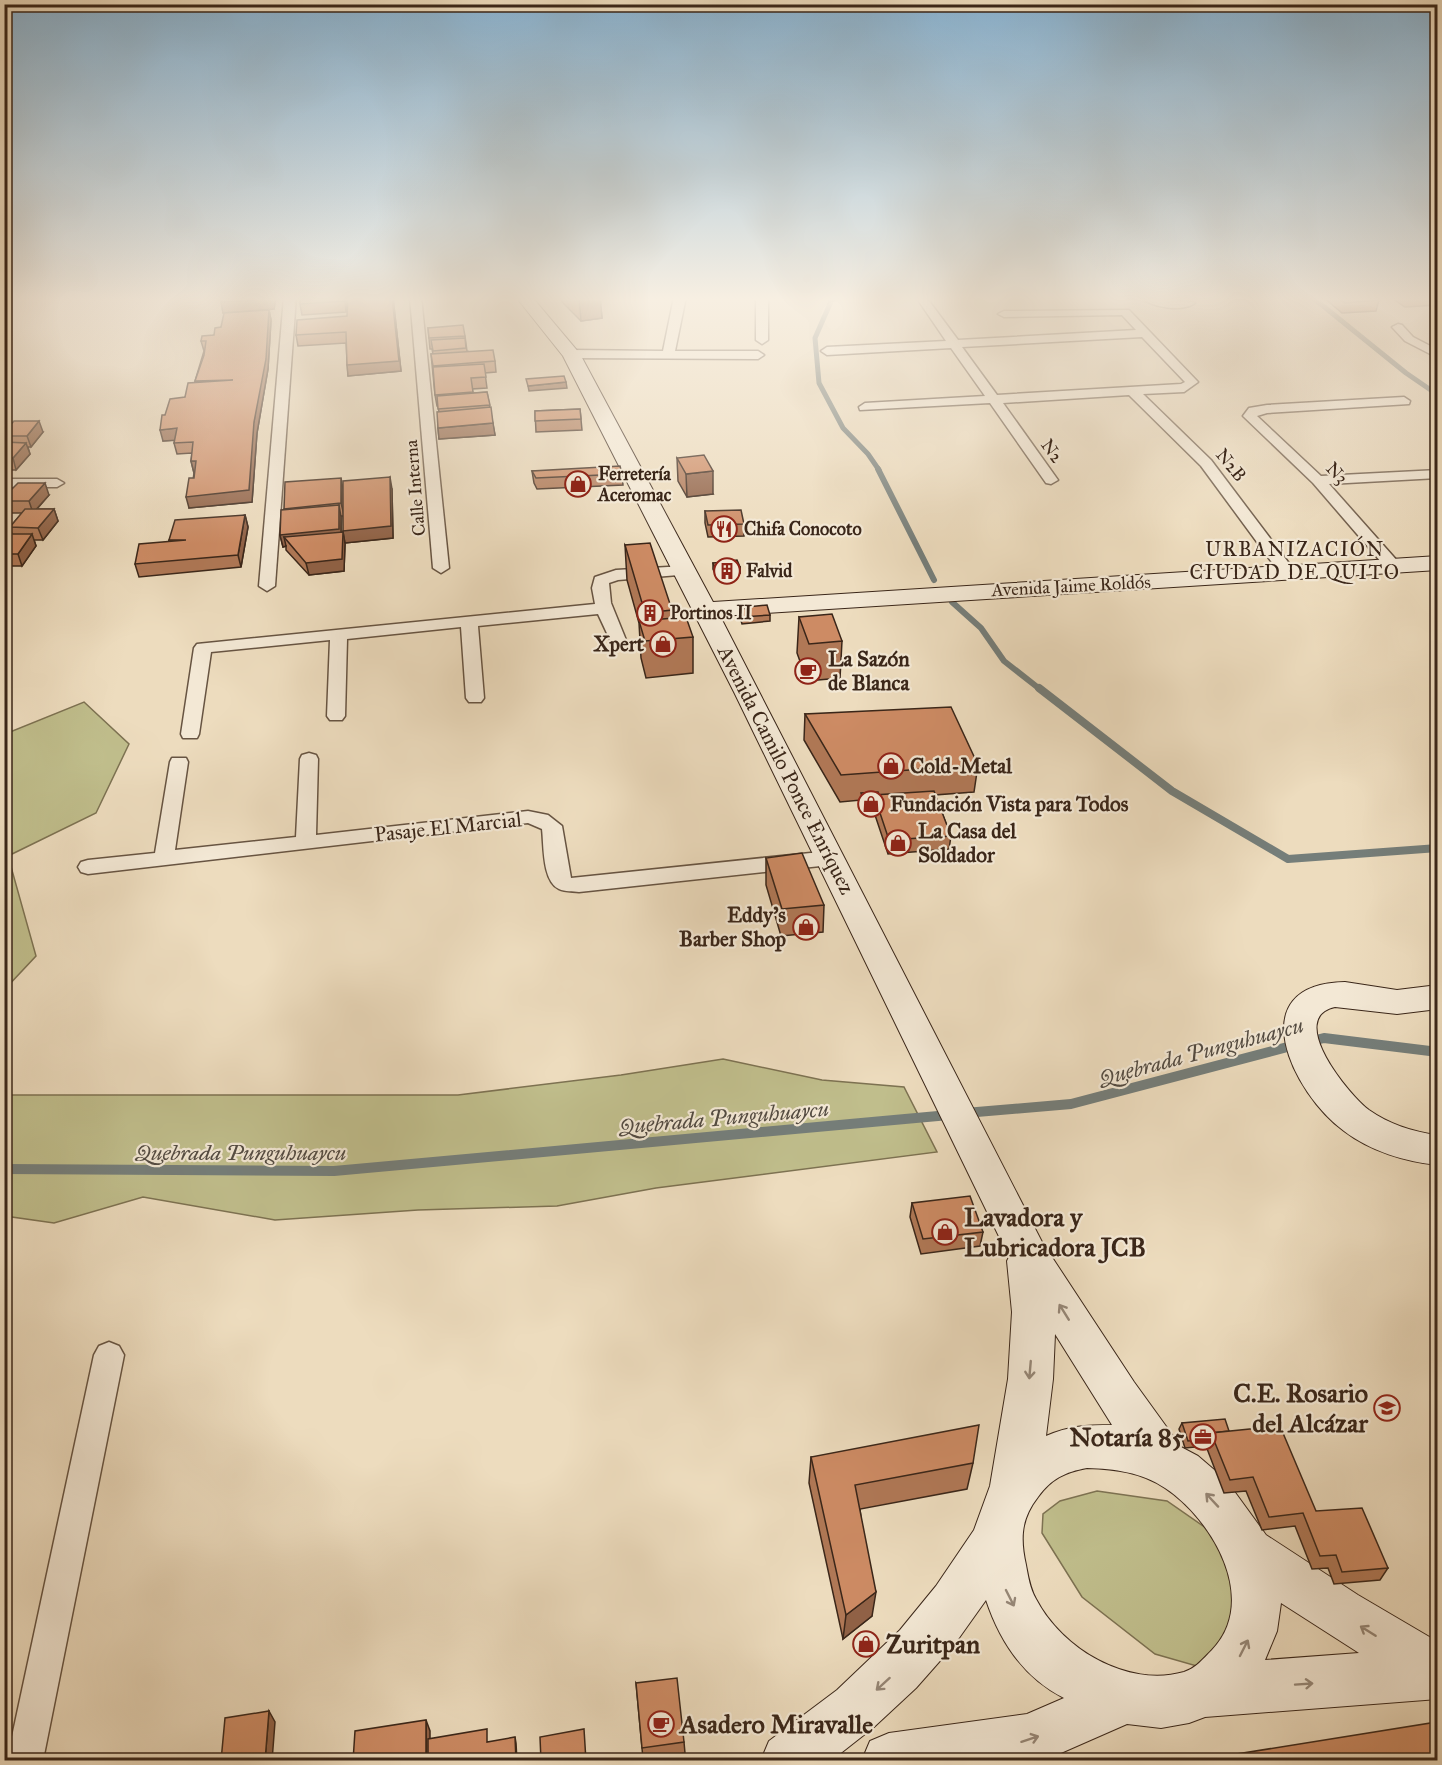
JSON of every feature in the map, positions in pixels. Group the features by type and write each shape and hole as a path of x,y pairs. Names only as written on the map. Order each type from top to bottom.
{"main road":[{"name":"Avenida Camilo Ponce Enríquez","path":"584,379 705,610 1028,1254 1118,1396 1164,1462"},
{"name":"Avenida Jaime Roldós","path":"705,610 1437,563"},
{"path":"1437,997 1400,1002 1343,995 1317,999 1305,1009 1302,1038 1322,1083 1338,1105 1357,1121 1391,1138 1437,1150"},
{"name":"Avenida Camilo Ponce Enríquez","path":"1013,1490 1031,1369 1034,1312 1028,1254"},
{"path":"788,1761 834,1728 899,1669 953,1605 996,1539 1002,1514 1013,1490 1029,1471 1051,1456 1077,1448 1105,1446 1135,1451 1164,1462 1197,1484 1225,1514 1245,1548 1256,1600 1253,1625 1245,1648 1231,1669 1204,1691"},
{"path":"996,1539 1005,1590 1031,1638 1072,1677 1123,1699 1165,1702 1204,1691 1437,1672"},
{"path":"1245,1548 1305,1591 1437,1672"},
{"path":"889,1761 1028,1741 1123,1699"}],"street":[{"path":"267,586 283,379"},
{"name":"Calle Interna","path":"423,379 441,568"},
{"name":"N2","path":"979,379 1050,480"},
{"path":"865,407 1184,388 1190,386 1189,379"},
{"name":"N2B","path":"1132,391 1206,463 1288,573"},
{"name":"N3","path":"1394,567 1318,480 1250,416 1254,411 1404,401"},
{"path":"1318,480 1437,474"},
{"path":"4,483 57,483"},
{"path":"618,640 604,608 601,580 616,575 685,571"},
{"path":"190,734 203,648 604,608"},
{"path":"469,621 475,699"},
{"path":"336,716 339,635"},
{"path":"306,843 309,759"},
{"path":"164,858 179,762"},
{"name":"Pasaje El Marcial","path":"88,867 528,818 541,819 552,826 559,877 565,884 579,885 830,858"},
{"path":"25,1761 109,1356"}],"shaded area":[{"path":"84,702 129,744 96,813 8,856 36,956 5,989 5,734"},
{"path":"723,1059 822,1080 904,1087 937,1152 656,1188 557,1206 418,1210 275,1220 143,1197 54,1223 5,1216 5,1095 458,1095 621,1075"},
{"path":"1097,1491 1167,1501 1232,1546 1258,1606 1214,1671 1155,1654 1082,1597 1042,1533 1043,1514 1060,1501"}],"building":[{"path":"196,379 262,379 254,422 249,490 186,497 189,478 194,478 196,461 191,461 193,442 174,443 177,428 160,430 162,415 165,415 170,399 185,397 188,383 233,380"},
{"path":"434,379 471,379 473,392 435,395"},
{"path":"526,379 565,379 566,382 528,386"},
{"path":"487,392 490,405 438,409 437,396"},
{"path":"491,407 493,423 438,428 437,412"},
{"path":"580,409 581,419 535,421 535,411"},
{"path":"14,421 39,421 27,436 4,436 4,432"},
{"path":"4,442 26,443 13,458 4,458"},
{"path":"704,455 713,471 686,474 677,458"},
{"path":"620,466 622,474 536,478 532,471"},
{"path":"390,477 391,526 343,531 343,481"},
{"path":"341,478 341,503 284,509 285,482"},
{"path":"18,483 45,483 29,501 4,501 4,497"},
{"path":"339,505 339,529 280,535 281,510"},
{"path":"25,509 54,509 38,528 10,527"},
{"path":"741,510 744,524 708,525 705,511"},
{"path":"245,515 238,555 135,564 139,544 186,540 169,540 175,520"},
{"path":"343,532 342,559 306,563 284,537"},
{"path":"4,534 32,534 18,554 4,554"},
{"path":"650,543 672,610 645,613 625,545"},
{"path":"737,560 740,567 716,570 713,563"},
{"path":"767,605 770,615 742,617 740,611 747,607"},
{"path":"832,614 842,641 809,644 799,617"},
{"path":"686,617 693,637 645,641 639,621"},
{"path":"951,707 978,765 841,775 805,714"},
{"path":"934,791 951,836 889,840 874,795"},
{"path":"878,792 879,795 874,795 873,802 864,803 861,793"},
{"path":"802,853 824,905 782,909 766,858"},
{"path":"970,1196 983,1232 923,1239 912,1203"},
{"path":"1225,1419 1229,1431 1211,1433 1209,1439 1188,1441 1182,1423"},
{"path":"979,1425 973,1463 855,1485 876,1592 846,1615 811,1457"},
{"path":"1280,1426 1316,1511 1362,1508 1388,1568 1342,1572 1336,1555 1320,1556 1303,1513 1269,1517 1253,1477 1230,1480 1211,1433"},
{"name":"Asadero Miravalle","path":"677,1678 684,1742 642,1748 636,1683"},
{"path":"269,1711 265,1761 221,1761 225,1718"},
{"path":"426,1720 426,1761 353,1761 355,1731"},
{"path":"1437,1722 1437,1761 1193,1761"},
{"path":"487,1729 487,1742 515,1737 516,1761 428,1761 428,1739"},
{"path":"584,1729 586,1761 541,1761 540,1737"}],"waterway":[{"path":"819,379 843,428 868,454 879,470"},
{"path":"1415,379 1438,395"},
{"path":"878,469 934,580"},
{"path":"952,602 981,628 1004,661 1041,690"},
{"path":"1039,688 1172,791 1288,859 1438,848"},
{"name":"Quebrada Punguhuaycu","path":"1308,1042 1324,1038 1438,1052"},
{"name":"Quebrada Punguhuaycu","path":"965,1113 1071,1104 1295,1045"},
{"name":"Quebrada Punguhuaycu","path":"4,1169 334,1171 949,1115"}],"place":[{"name":"Ferretería Aceromac","path":"578,484"},
{"name":"Chifa Conocoto","path":"724,529"},
{"name":"Falvid","path":"727,571"},
{"name":"Portinos II","path":"650,613"},
{"name":"Xpert","path":"663,644"},
{"name":"La Sazón de Blanca","path":"808,671"},
{"name":"Cold-Metal","path":"891,766"},
{"name":"Fundación Vista para Todos","path":"871,804"},
{"name":"La Casa del Soldador","path":"898,843"},
{"name":"Eddy's Barber Shop","path":"806,927"},
{"name":"Lavadora y Lubricadora JCB","path":"945,1232"},
{"name":"C.E. Rosario del Alcázar","path":"1387,1408"},
{"name":"Notaría 85","path":"1203,1437"},
{"name":"Zuritpan","path":"866,1644"},
{"name":"Asadero Miravalle","path":"661,1724"}],"district":[{"name":"URBANIZACIÓN CIUDAD DE QUITO","path":"1295,560"}]}
